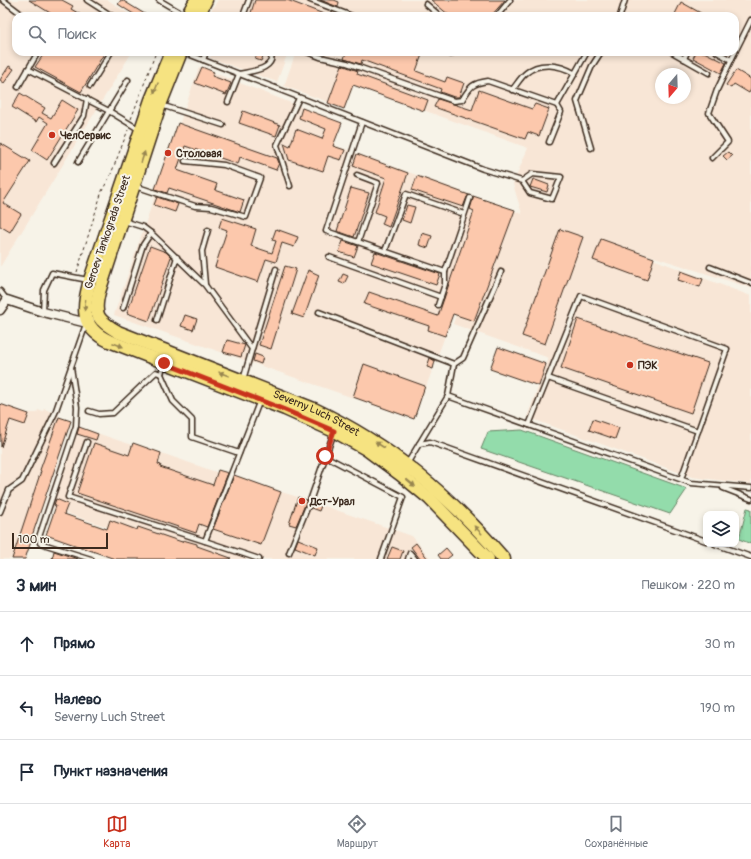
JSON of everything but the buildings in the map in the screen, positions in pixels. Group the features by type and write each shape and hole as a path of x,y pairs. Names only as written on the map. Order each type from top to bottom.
{"main road":[{"path":"189,12 196,0"},
{"path":"200,12 206,0"},
{"name":"Geroev Tankograda Street","path":"87,323 84,312 90,280 151,100 172,56"},
{"name":"Geroev Tankograda Street","path":"98,315 96,303 99,292 160,105 173,56"},
{"name":"Severny Luch Street","path":"98,315 104,324 118,332 314,409 342,422 386,449 442,494 504,559"},
{"name":"Severny Luch Street","path":"87,323 99,337 163,368 260,400 334,431 366,449 430,499 488,559"}],"street":[{"path":"0,310 3,299 43,312 87,323 98,315"}],"lane":[{"path":"3,0 19,12"},
{"path":"87,0 106,12"},
{"path":"159,0 180,12"},
{"path":"244,12 249,0"},
{"path":"310,0 342,12"},
{"path":"500,12 510,0"},
{"path":"621,12 625,0"},
{"path":"426,4 433,12"},
{"path":"739,44 751,20"},
{"path":"18,87 36,56"},
{"path":"90,86 109,56"},
{"path":"188,56 203,60 483,169 522,181 530,193 552,199 561,177 532,174 522,181"},
{"path":"203,60 204,56"},
{"path":"239,74 263,68 270,64 273,56"},
{"path":"317,56 347,63 454,101 462,100 469,89 477,82 488,80 512,90 557,105 561,112 549,142"},
{"path":"557,105 585,56"},
{"path":"591,148 577,101 592,66 598,56"},
{"path":"679,56 709,73"},
{"path":"724,56 731,60"},
{"path":"712,158 728,142 709,113 717,90 733,56"},
{"path":"512,90 526,72 537,67 550,65 564,68 574,73"},
{"path":"28,69 109,111 141,131"},
{"path":"228,102 239,74"},
{"path":"78,162 128,80"},
{"path":"290,186 277,145 299,98"},
{"path":"54,163 84,116 87,99"},
{"path":"160,105 223,125"},
{"path":"362,122 326,231 444,272"},
{"path":"134,185 195,206 211,206 246,217 260,178 224,164 185,161"},
{"path":"357,175 378,183 358,242"},
{"path":"385,251 406,194 464,214"},
{"path":"438,305 445,284 444,272 470,198"},
{"path":"122,220 143,227 177,257 205,285 252,349"},
{"path":"205,285 202,251 208,230"},
{"path":"123,308 143,245 151,233"},
{"path":"157,320 177,257"},
{"path":"329,257 441,297"},
{"path":"710,267 751,284"},
{"path":"243,381 276,269"},
{"path":"406,464 448,396 454,364 463,358 501,272"},
{"path":"43,312 44,290 52,273 90,280"},
{"path":"0,291 3,299"},
{"path":"529,424 581,296 727,349 681,479"},
{"path":"320,312 454,364"},
{"path":"0,512 9,490 22,481 55,413 87,323"},
{"path":"71,368 78,407 76,426 39,537 40,543 91,559"},
{"path":"89,411 99,414 113,413 156,372 163,368 172,401 192,420 192,436 239,453"},
{"path":"548,378 698,431"},
{"path":"448,396 691,483 751,488"},
{"path":"205,542 260,400"},
{"path":"289,552 310,501 334,431"},
{"path":"87,442 68,497 259,559"},
{"path":"419,444 430,442 703,540"},
{"path":"325,456 403,497 380,559"},
{"path":"720,486 751,498"},
{"path":"723,547 751,557"},
{"path":"408,559 410,553 415,559"}],"path":[{"path":"76,277 102,191 111,174 155,56"}],"shaded area":[{"path":"0,0 108,0 126,12 12,12 12,56 130,56 0,267"},
{"path":"218,0 751,0 751,288 605,241 751,296 751,484 692,477 527,417 549,358 453,324 494,202 522,214 513,184 528,148 354,85 345,108 284,86 295,56 739,56 739,12 211,11"},
{"path":"211,56 287,56 277,82 210,58"},
{"path":"199,67 342,123 334,145 491,202 445,336 414,419 114,315"},
{"path":"0,404 25,413 37,413 38,410 43,412 44,409 58,414 59,417 71,421 25,559 0,559"},
{"path":"79,427 132,445 133,443 230,477 298,497 412,536 431,559 150,559 155,543 54,509 53,505"}],"green space":[{"path":"522,430 687,489 670,514 481,449 488,432"},
{"path":"747,508 751,509 751,544 739,539"}],"place":[{"name":"ЧелСервис","path":"52,135"},
{"name":"Столовая","path":"168,153"},
{"name":"ПЭК","path":"630,365"},
{"name":"Дст-Урал","path":"302,501"}],"route":[{"path":"164,363 285,410 334,431 325,456"}]}
